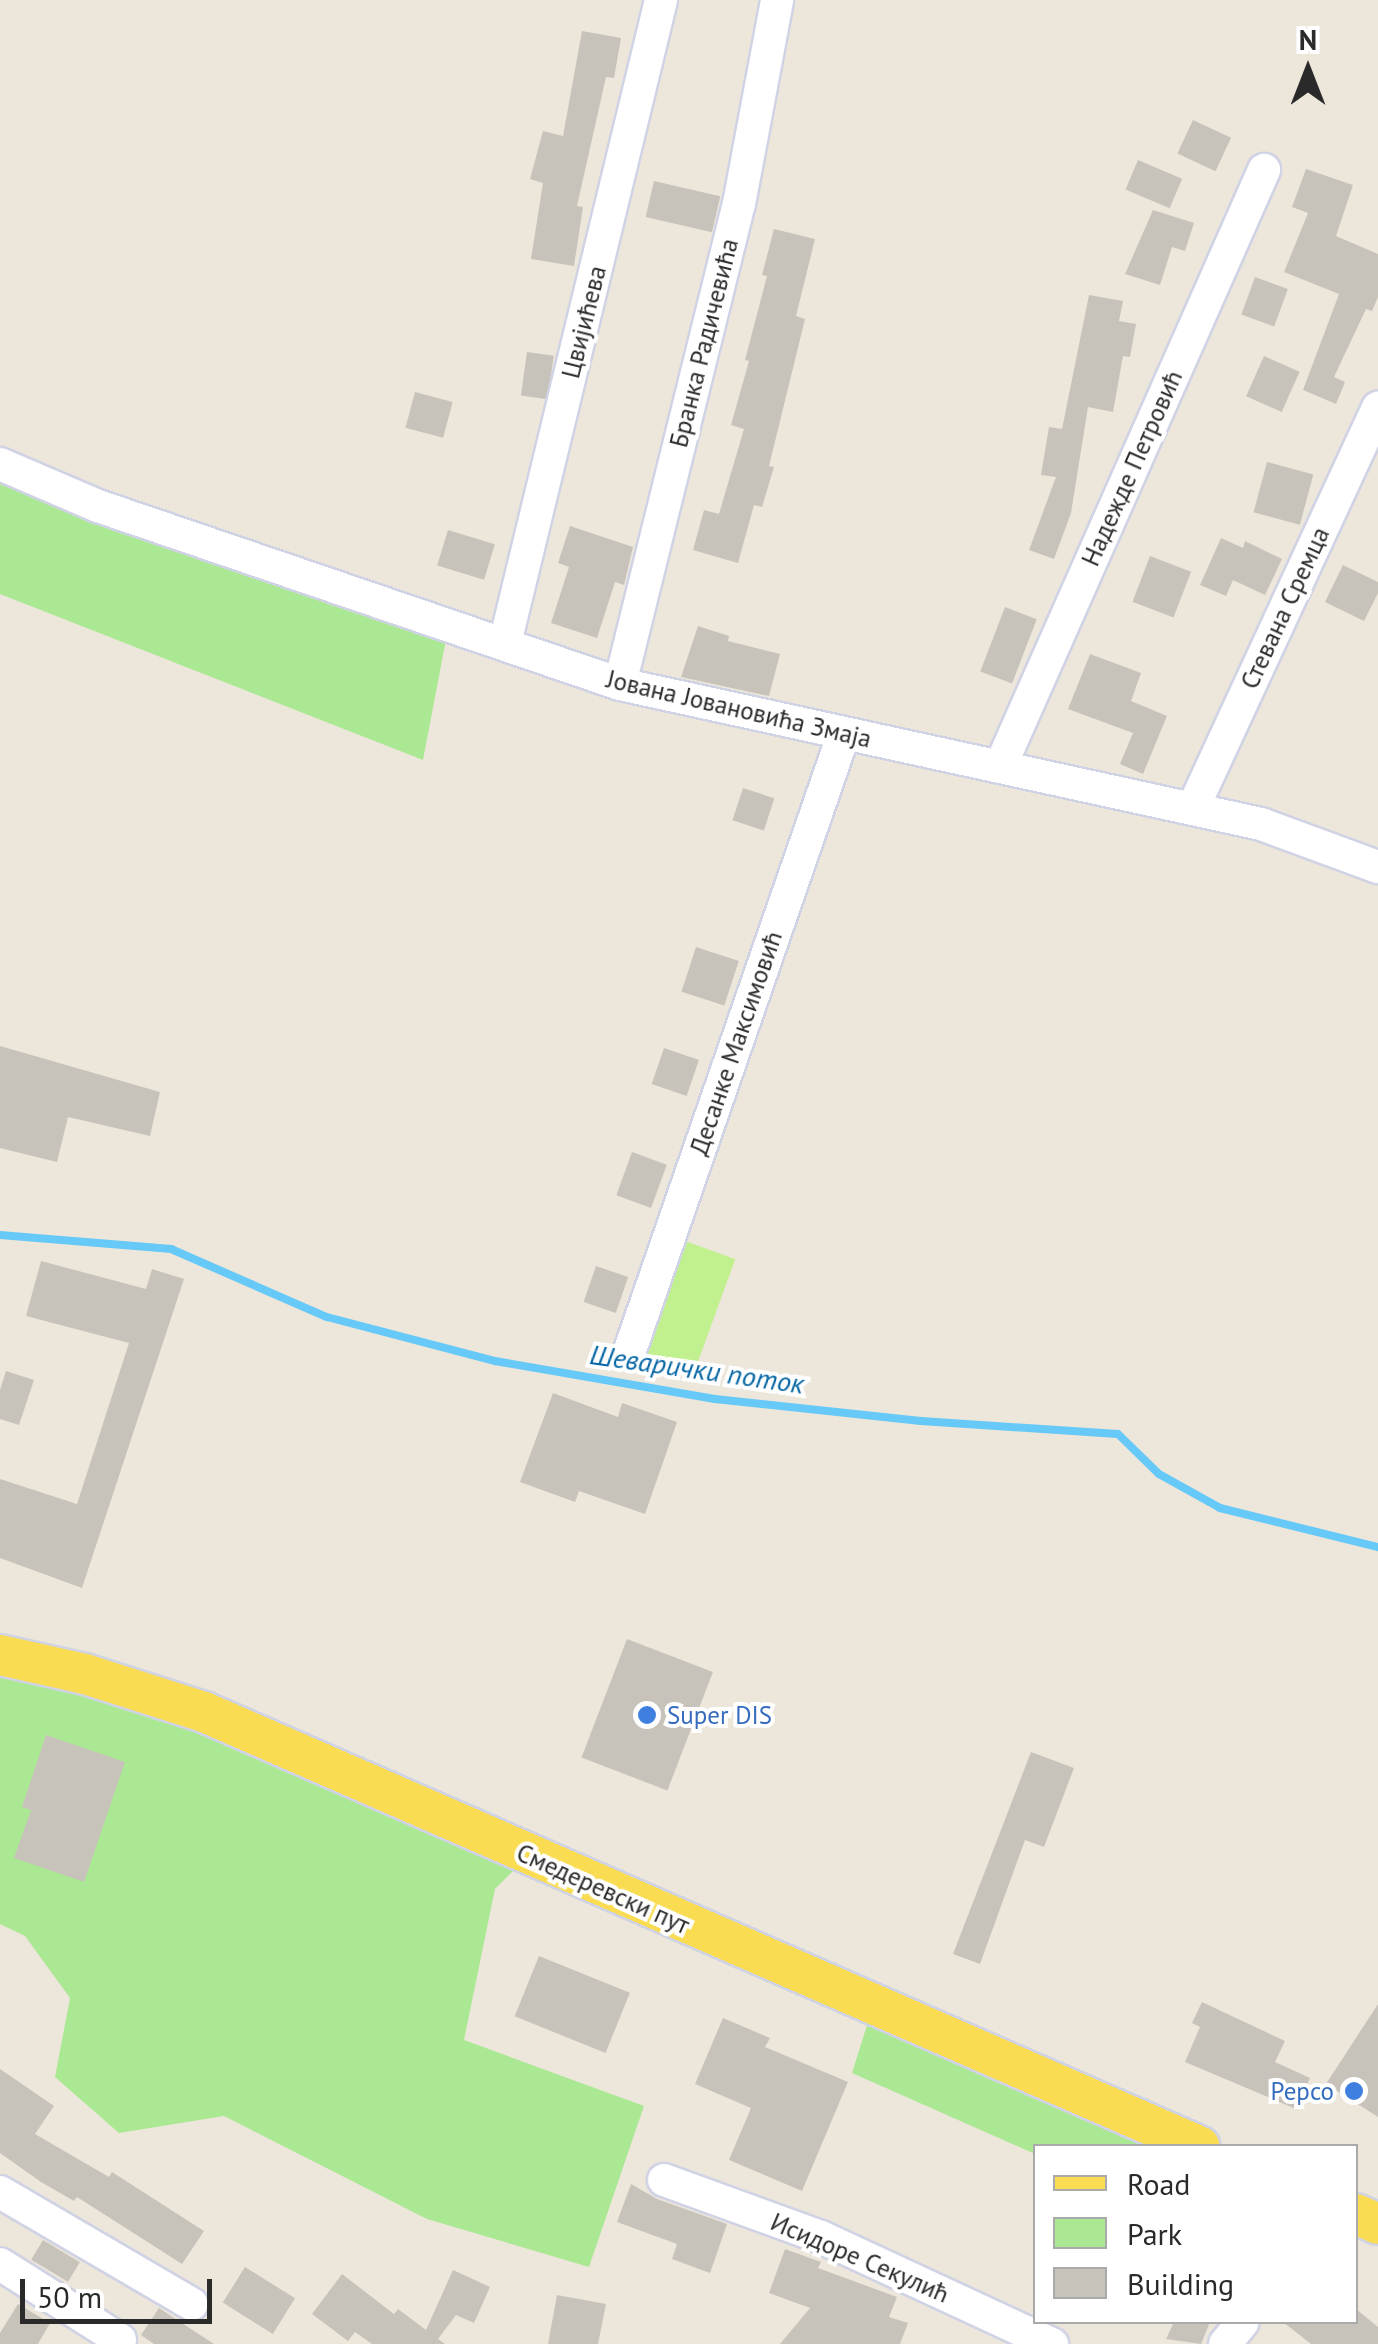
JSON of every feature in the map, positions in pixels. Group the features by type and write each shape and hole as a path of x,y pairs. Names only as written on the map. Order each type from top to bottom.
{"main road":[{"name":"Смедеревски пут","path":"0,1655 85,1674 204,1712 1194,2144"}],"street":[{"name":"Цвијићева","path":"505,643 661,0"},
{"name":"Бранка Радичевића","path":"620,684 739,204 777,0"},
{"name":"Надежде Петровић","path":"1000,766 1264,170"},
{"name":"Стевана Сремца","path":"1192,808 1378,408"},
{"name":"Јована Јовановића Змаја","path":"0,464 98,506 620,684 1192,808 1278,829 1378,868"},
{"name":"Десанке Максимовић","path":"629,1353 844,733"},
{"name":"Исидоре Секулић","path":"664,2180 821,2238 1052,2344"},
{"path":"0,2192 192,2304"},
{"path":"0,2264 120,2340"},
{"path":"1225,2344 1241,2324"}],"green space":[{"path":"0,449 448,629 423,760 0,594"},
{"path":"677,1238 735,1259 692,1378 634,1356"},
{"path":"0,1655 528,1856 495,1889 464,2040 644,2106 589,2267 427,2219 224,2116 119,2133 55,2077 70,1998 25,1936 0,1924"},
{"path":"868,2022 1146,2144 1033,2144 1033,2153 852,2073"}],"building":[{"path":"582,31 621,38 614,78 606,77 577,206 583,207 574,266 531,259 543,183 530,179 543,131 563,136"},
{"path":"1193,120 1231,138 1215,171 1177,154"},
{"path":"1138,160 1182,179 1170,208 1125,189"},
{"path":"1306,169 1353,185 1336,236 1378,254 1378,297 1372,311 1366,309 1334,377 1345,382 1336,404 1303,390 1339,294 1284,272 1308,213 1292,207"},
{"path":"654,181 720,196 712,232 646,217"},
{"path":"1153,210 1194,223 1185,251 1172,247 1160,285 1125,274"},
{"path":"774,229 815,239 796,316 805,319 769,466 774,467 762,507 754,505 738,563 693,550 704,510 719,514 744,429 731,425 749,361 745,360 767,276 762,275"},
{"path":"1255,277 1288,289 1274,327 1241,315"},
{"path":"1089,295 1123,301 1119,321 1136,324 1130,357 1123,356 1113,412 1088,407 1071,513 1054,559 1029,550 1056,477 1041,475 1049,427 1062,429"},
{"path":"527,352 554,356 548,399 521,396"},
{"path":"1264,356 1300,372 1282,412 1246,396"},
{"path":"415,392 453,402 443,438 405,428"},
{"path":"1267,462 1313,474 1300,525 1254,512"},
{"path":"570,526 633,547 624,585 615,582 597,638 551,623 569,567 558,563"},
{"path":"448,530 495,544 484,580 437,565"},
{"path":"1221,538 1243,548 1245,541 1282,559 1265,595 1233,580 1226,596 1200,585"},
{"path":"1150,556 1191,572 1174,618 1132,602"},
{"path":"1343,565 1378,582 1378,593 1364,621 1325,602"},
{"path":"1005,607 1037,619 1012,684 980,671"},
{"path":"698,626 729,636 728,641 780,654 769,696 681,677"},
{"path":"1090,654 1141,673 1131,701 1167,716 1143,774 1120,764 1133,733 1068,709"},
{"path":"743,788 774,798 764,831 732,820"},
{"path":"696,947 739,961 724,1006 681,992"},
{"path":"0,1046 160,1092 150,1136 68,1117 57,1162 0,1148"},
{"path":"664,1048 699,1060 687,1096 652,1084"},
{"path":"632,1152 667,1165 651,1208 616,1195"},
{"path":"41,1261 146,1289 152,1269 184,1279 82,1588 0,1558 0,1479 77,1504 129,1343 26,1316"},
{"path":"596,1266 628,1277 616,1313 584,1302"},
{"path":"6,1371 34,1380 19,1425 0,1419 0,1390"},
{"path":"553,1393 618,1417 622,1403 677,1422 645,1514 579,1491 575,1502 520,1482"},
{"name":"Super DIS","path":"627,1639 713,1672 667,1791 581,1758"},
{"path":"46,1735 125,1762 84,1882 14,1858 31,1810 22,1807"},
{"path":"1031,1752 1074,1768 1044,1847 1025,1840 980,1964 953,1954"},
{"path":"539,1956 630,1993 606,2053 515,2016"},
{"path":"1202,2002 1285,2041 1275,2062 1310,2078 1296,2109 1185,2062 1200,2027 1192,2023"},
{"path":"1378,2004 1378,2117 1326,2084"},
{"path":"723,2018 770,2038 765,2047 848,2082 802,2191 729,2160 751,2108 695,2084"},
{"path":"0,2069 54,2106 35,2134 109,2177 112,2172 204,2231 182,2264 77,2197 74,2201 41,2182 0,2153"},
{"path":"631,2184 657,2199 727,2224 710,2273 672,2259 677,2244 617,2222"},
{"path":"43,2240 80,2262 68,2282 31,2260"},
{"path":"785,2249 821,2262 818,2268 897,2297 889,2317 908,2323 900,2344 780,2344 810,2308 769,2293"},
{"path":"245,2267 295,2298 273,2334 223,2303"},
{"path":"453,2270 490,2287 474,2323 456,2315 438,2339 445,2344 372,2344 355,2332 348,2341 312,2314 342,2274 394,2314 398,2309 426,2330"},
{"path":"557,2295 606,2304 598,2344 548,2344"},
{"path":"18,2304 50,2323 38,2344 0,2344 0,2333"},
{"path":"159,2308 214,2344 154,2344 141,2335"},
{"path":"1358,2311 1378,2327 1378,2344 1311,2344 1286,2324 1358,2324"},
{"path":"1173,2324 1209,2324 1201,2344 1166,2339"}],"waterway":[{"name":"Шеварички поток","path":"0,1235 171,1249 327,1317 495,1361 715,1399 921,1421 1118,1434 1159,1474 1220,1508 1378,1547"}],"place":[{"name":"Super DIS","path":"647,1715"},
{"name":"Pepco","path":"1354,2091"}]}
